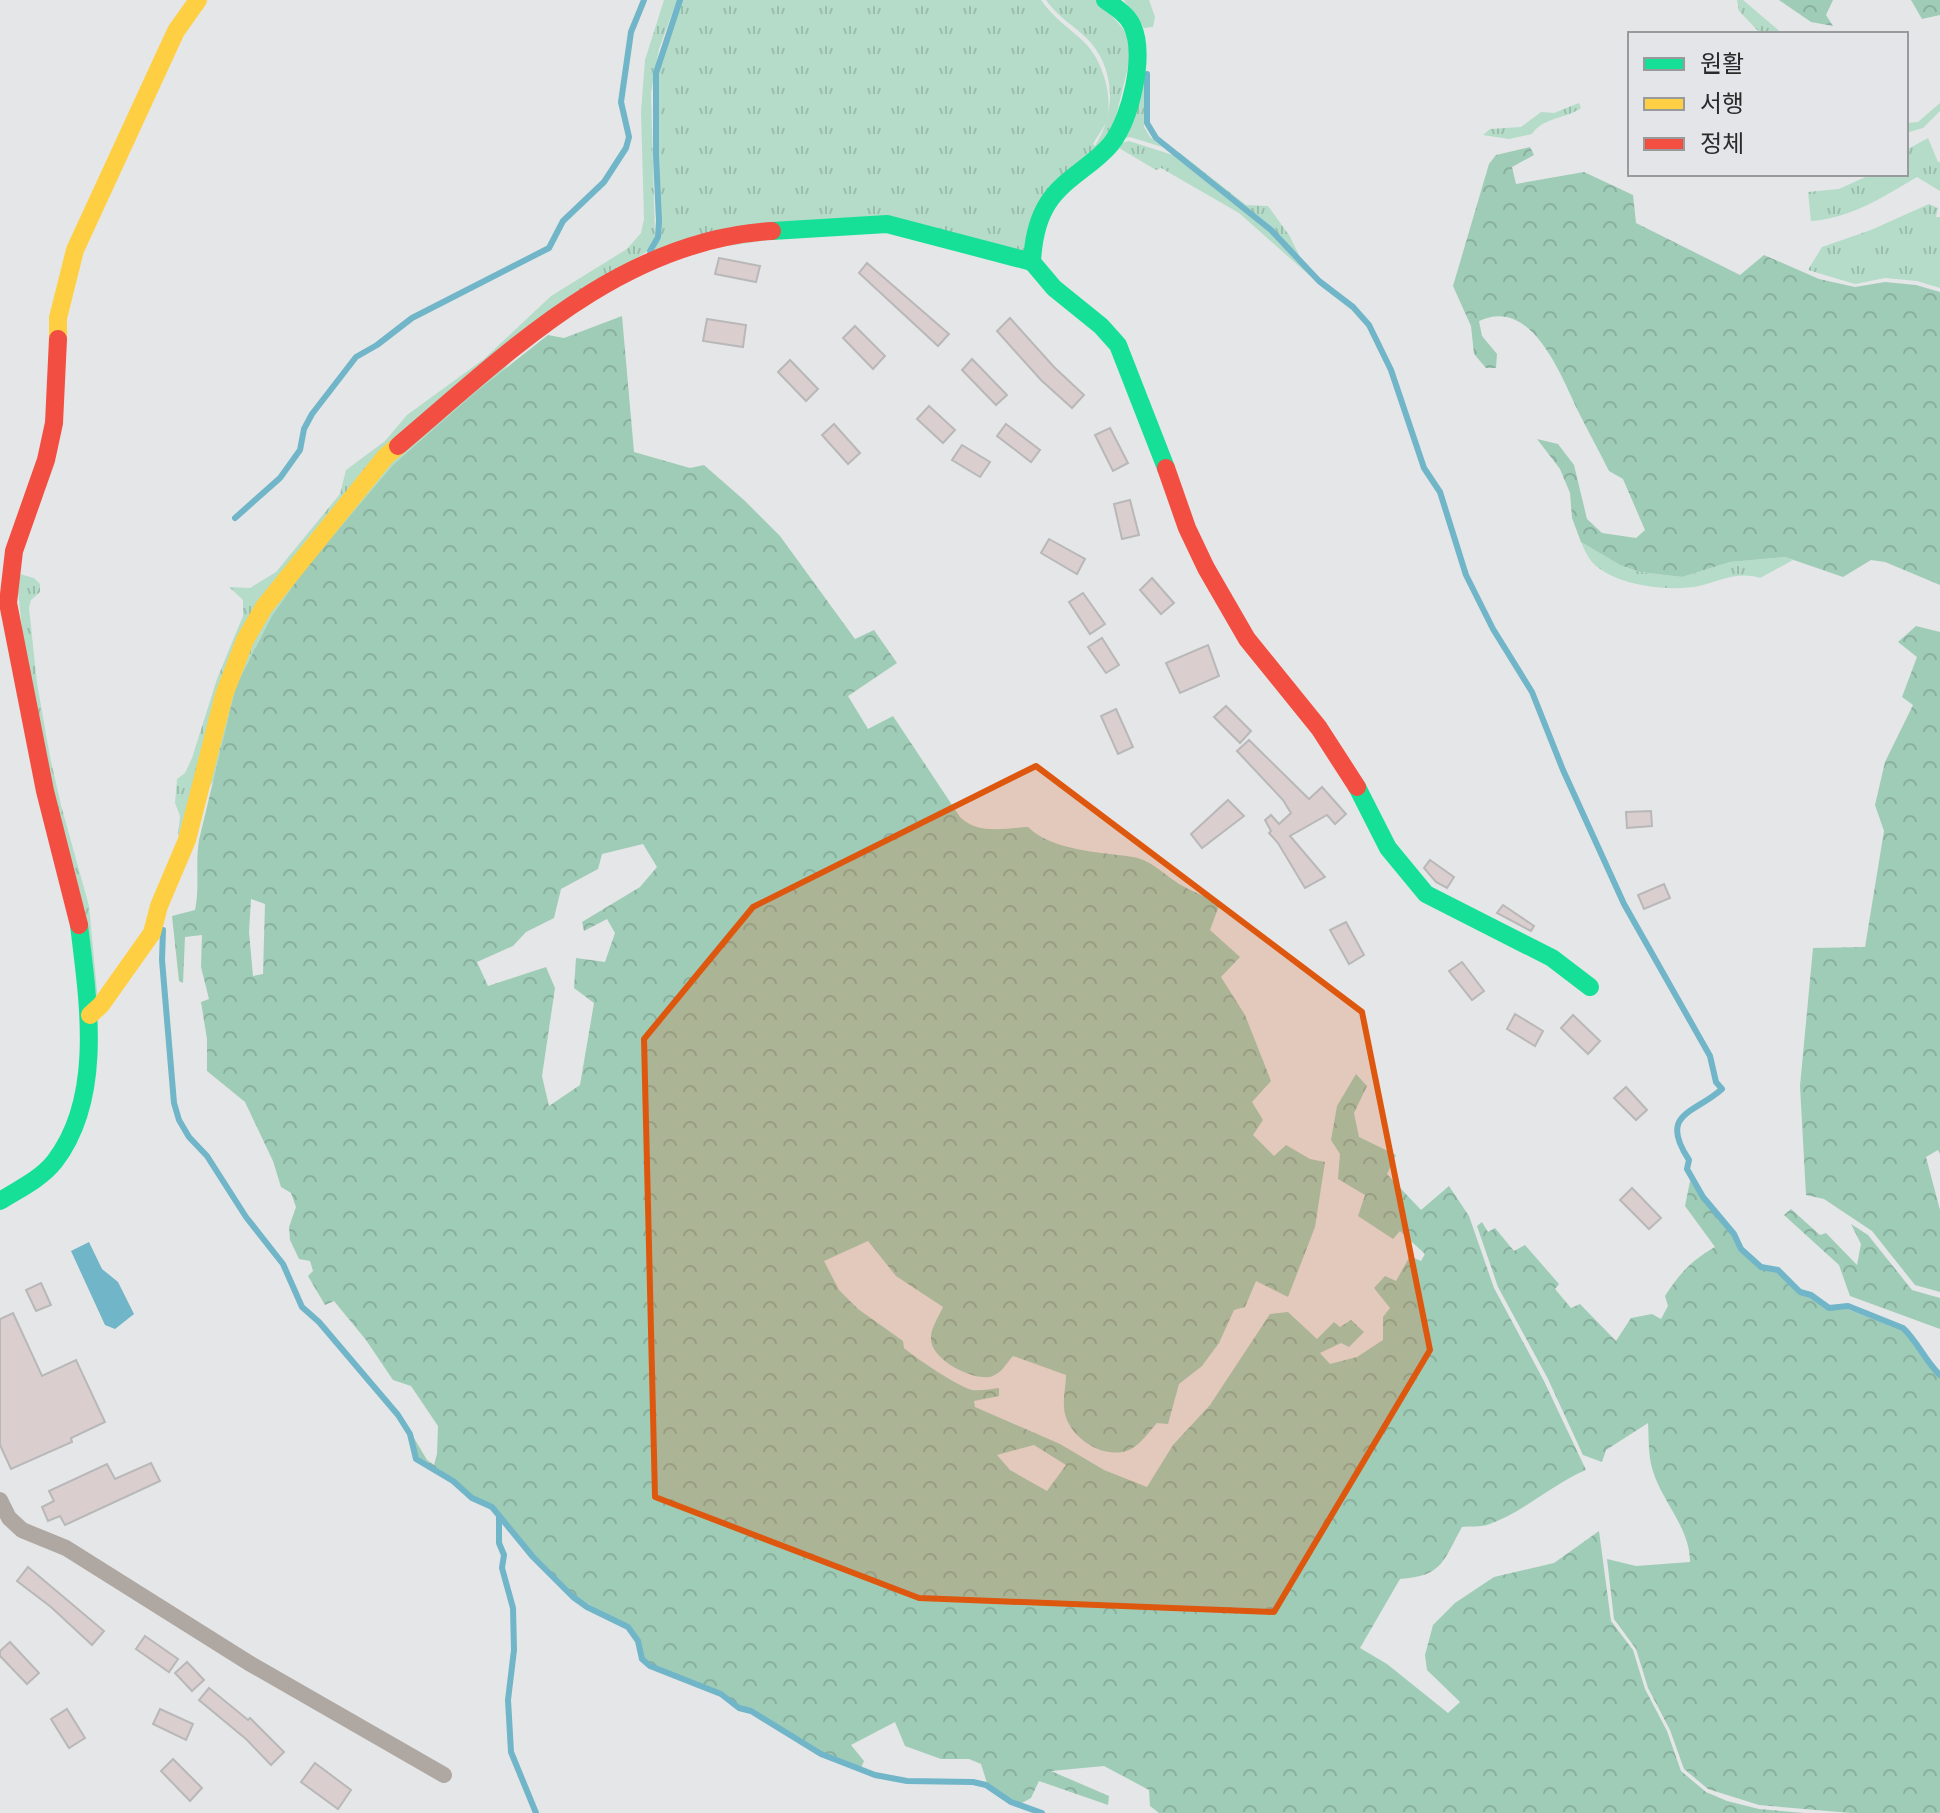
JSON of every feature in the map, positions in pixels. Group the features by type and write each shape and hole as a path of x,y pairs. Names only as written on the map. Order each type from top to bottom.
{"street":[{"path":"0,1201 47,1169 74,1132 83,1102 90,1015 78,915 45,791 8,603 18,536 46,460 54,423 58,318 75,250 176,31 198,0"},
{"path":"1032,262 1035,233 1049,202 1113,143 1134,89 1135,32 1127,17 1105,0"},
{"path":"90,1015 110,993 152,933 159,906 187,840 224,695 245,640 264,607 386,456 538,328 630,270 673,250 737,233 887,224 1032,262 1054,288 1101,326 1118,345 1157,441 1187,528 1206,568 1247,639 1300,704 1356,784 1388,848 1426,894 1552,958 1590,987"},
{"path":"0,1500 9,1518 22,1530 66,1548 249,1663 444,1775"}],"highlighted area":[{"path":"1036,766 1362,1012 1430,1350 1274,1612 919,1598 655,1497 644,1039 753,907"}],"green space":[{"path":"664,0 677,0 659,49 651,93 655,236 646,252 536,325 190,814 178,836 180,816 175,803 177,779 185,773 192,758 217,679 243,616 243,600 229,587 250,588 276,572 340,494 346,470 385,441 407,415 484,359 551,296 627,249 641,233 644,219 641,112 645,60"},
{"path":"682,0 1041,0 1092,52 1108,92 1108,112 1110,95 1109,81 1100,56 1092,44 1046,0 1099,0 1134,42 1110,141 1055,190 1029,257 887,222 649,258 660,238 661,221 657,156 658,73","holes":["1105,126 1095,146 1093,144"]},
{"path":"1124,0 1149,0 1155,17 1153,27 1144,28"},
{"path":"1737,0 1743,0 1781,32 1759,32 1739,11"},
{"path":"1779,0 1833,0 1826,15 1833,26 1811,22"},
{"path":"1911,0 1940,0 1940,15 1922,19"},
{"path":"1145,44 1144,127 1162,147 1130,137 1116,140"},
{"path":"1579,103 1581,108 1542,124 1532,134 1509,139 1483,135 1490,129 1521,127 1541,112 1554,113"},
{"path":"1940,103 1940,111 1923,128 1908,132 1908,123 1918,122"},
{"path":"1928,138 1940,162 1940,191 1917,177 1853,211 1811,221 1808,192 1839,189 1868,176 1908,176 1908,149"},
{"path":"1129,141 1176,156 1270,230 1318,283 1239,213 1114,145"},
{"path":"1530,147 1534,155 1512,167 1516,184 1584,172 1633,195 1636,223 1740,275 1764,255 1819,279 1855,287 1885,282 1916,285 1940,292 1940,585 1885,562 1871,560 1843,577 1785,557 1730,562 1682,577 1640,572 1620,565 1581,542 1572,518 1570,493 1560,469 1537,439 1558,444 1574,465 1587,519 1602,533 1636,538 1645,530 1623,479 1609,471 1553,361 1529,329 1514,320 1498,316 1479,321 1482,336 1497,354 1496,368 1486,368 1474,354 1471,326 1453,286 1489,164 1496,155"},
{"path":"1175,152 1246,205 1268,206 1289,235 1303,263 1272,229"},
{"path":"1929,204 1938,208 1936,217 1940,217 1940,288 1917,281 1885,278 1855,284 1808,270 1822,247 1871,230"},
{"path":"622,316 634,452 690,468 704,465 780,536 855,639 874,630 897,663 848,696 868,729 893,716 960,817 983,828 1028,827 1063,846 1140,859 1186,888 1220,903 1210,930 1240,957 1221,977 1245,1015 1271,1081 1252,1102 1263,1120 1253,1135 1274,1156 1286,1145 1310,1159 1325,1162 1315,1227 1288,1297 1256,1281 1245,1307 1234,1310 1219,1343 1202,1366 1179,1384 1168,1424 1157,1423 1141,1442 1129,1450 1108,1452 1097,1449 1078,1436 1066,1417 1066,1375 1013,1356 990,1377 972,1375 944,1360 932,1345 931,1337 943,1307 896,1276 868,1241 824,1261 839,1290 858,1309 903,1341 904,1348 947,1378 972,1390 999,1388 999,1396 974,1401 975,1407 1060,1444 1104,1470 1147,1487 1173,1445 1210,1405 1270,1314 1288,1312 1317,1339 1334,1322 1340,1327 1351,1320 1364,1332 1349,1347 1341,1343 1320,1353 1330,1364 1357,1357 1383,1340 1383,1317 1390,1308 1374,1288 1385,1276 1396,1281 1410,1256 1421,1261 1425,1254 1400,1231 1393,1239 1358,1216 1365,1195 1338,1179 1340,1154 1331,1140 1337,1106 1356,1074 1367,1086 1354,1113 1359,1137 1396,1155 1387,1174 1421,1210 1449,1186 1469,1216 1494,1288 1544,1381 1586,1470 1500,1520 1484,1526 1462,1527 1440,1565 1425,1574 1400,1579 1360,1648 1387,1664 1448,1713 1460,1702 1427,1670 1425,1655 1433,1625 1455,1603 1494,1577 1554,1563 1599,1531 1611,1621 1633,1650 1645,1689 1667,1731 1681,1771 1706,1792 1727,1801 1759,1809 1805,1813 1159,1813 1150,1806 1149,1790 1104,1766 1051,1771 1109,1796 1108,1805 1039,1781 1031,1798 1020,1804 987,1783 981,1764 969,1759 941,1759 905,1746 895,1722 851,1745 864,1761 861,1768 821,1753 752,1710 740,1707 722,1693 651,1664 643,1658 636,1634 628,1626 574,1596 534,1556 493,1506 473,1498 453,1480 417,1458 411,1433 427,1460 434,1465 438,1426 411,1386 393,1380 334,1301 325,1305 308,1276 313,1271 310,1261 299,1259 290,1240 289,1227 296,1207 291,1193 281,1187 273,1161 245,1102 207,1071 207,1039 201,1002 209,999 201,967 202,935 185,937 183,983 179,981 172,916 195,910 199,840 236,686 272,616 305,569 393,465 477,391 548,335 564,338","holes":["643,844 657,867 640,887 582,922 584,931 607,919 615,933 605,962 576,958 574,988 594,1003 580,1085 549,1106 542,1076 555,988 546,967 488,986 477,962 513,946 526,932 554,918 561,889 598,869 602,854","251,899 265,904 263,974 253,976 249,932","1034,1445 1066,1465 1047,1491 1010,1470 997,1455"]},
{"path":"1581,542 1620,565 1640,572 1682,577 1730,562 1785,557 1793,560 1760,578 1737,576 1687,588 1659,587 1629,582 1603,571 1591,561"},
{"path":"16,573 34,578 40,584 40,592 31,600 29,608 37,683 61,805 89,906 98,1002 29,693"},
{"path":"1916,626 1940,632 1940,1154 1938,1150 1926,1157 1940,1210 1940,1292 1915,1285 1872,1231 1824,1199 1806,1195 1800,1086 1813,948 1865,947 1884,831 1875,805 1885,762 1913,705 1902,697 1917,657 1898,642"},
{"path":"1690,1181 1732,1235 1739,1251 1760,1269 1777,1272 1799,1294 1810,1297 1829,1310 1847,1309 1902,1330 1940,1378 1940,1813 1851,1813 1759,1805 1708,1789 1684,1769 1670,1730 1648,1688 1636,1649 1614,1619 1607,1559 1636,1566 1690,1562 1685,1537 1652,1468 1648,1423 1606,1450 1602,1462 1583,1455 1548,1379 1498,1287 1477,1226 1482,1222 1488,1232 1495,1228 1514,1251 1525,1245 1559,1284 1555,1289 1571,1308 1580,1304 1616,1341 1631,1318 1652,1314 1661,1319 1668,1306 1665,1296 1675,1281 1693,1262 1715,1247 1685,1206"},
{"path":"1791,1209 1820,1235 1826,1233 1857,1265 1861,1244 1851,1224 1868,1235 1912,1290 1940,1298 1940,1329 1850,1296 1839,1265 1784,1215"}],"water":[{"path":"89,1242 102,1269 118,1282 134,1314 115,1329 105,1325 71,1251"}],"building":[{"path":"719,258 760,266 756,282 715,274"},
{"path":"867,263 949,334 938,346 859,273"},
{"path":"1010,318 1084,395 1072,408 1041,380 997,331"},
{"path":"707,319 746,325 743,347 703,341"},
{"path":"855,326 885,356 873,369 843,338"},
{"path":"972,359 1007,395 996,405 962,370"},
{"path":"790,360 818,389 806,401 778,372"},
{"path":"929,406 955,430 943,443 917,419"},
{"path":"834,424 860,453 848,464 822,435"},
{"path":"1006,424 1040,450 1031,462 997,436"},
{"path":"1110,428 1128,463 1113,471 1095,435"},
{"path":"962,445 990,462 980,477 952,460"},
{"path":"1130,500 1139,535 1122,539 1114,504"},
{"path":"1049,539 1085,559 1077,574 1041,553"},
{"path":"1152,578 1174,603 1161,614 1140,590"},
{"path":"1083,593 1105,624 1090,634 1069,602"},
{"path":"1102,638 1119,665 1106,673 1088,647"},
{"path":"1208,645 1219,676 1180,693 1166,663"},
{"path":"1226,706 1251,731 1240,743 1214,717"},
{"path":"1116,709 1133,747 1118,754 1101,716"},
{"path":"1249,740 1309,799 1322,787 1346,814 1335,824 1327,815 1290,836 1325,877 1305,888 1269,833 1271,831 1265,820 1271,815 1279,824 1291,813 1283,800 1237,751"},
{"path":"1228,800 1244,816 1202,848 1191,834"},
{"path":"1651,811 1652,826 1627,828 1626,812"},
{"path":"1430,860 1454,877 1447,888 1436,882 1424,868"},
{"path":"1664,884 1670,898 1644,909 1638,895"},
{"path":"1503,905 1534,926 1531,931 1497,913"},
{"path":"1346,922 1364,955 1349,964 1330,930"},
{"path":"1462,962 1484,991 1472,1000 1449,971"},
{"path":"1515,1014 1543,1031 1535,1046 1507,1029"},
{"path":"1573,1015 1600,1041 1588,1054 1561,1028"},
{"path":"1626,1087 1647,1110 1636,1120 1614,1098"},
{"path":"1632,1188 1661,1218 1649,1229 1620,1200"},
{"path":"41,1283 51,1305 36,1311 26,1290"},
{"path":"13,1313 42,1376 76,1360 105,1422 71,1438 72,1442 11,1469 0,1445 0,1319"},
{"path":"151,1463 160,1481 65,1525 60,1516 48,1521 42,1507 54,1501 49,1491 107,1464 115,1479"},
{"path":"28,1567 104,1631 92,1645 17,1581"},
{"path":"145,1636 178,1659 169,1672 136,1649"},
{"path":"10,1642 39,1673 27,1684 0,1656 0,1651"},
{"path":"187,1662 204,1680 192,1691 175,1673"},
{"path":"209,1688 248,1720 250,1718 284,1752 271,1765 246,1739 199,1700"},
{"path":"67,1709 85,1738 69,1748 51,1719"},
{"path":"160,1709 193,1724 186,1740 153,1724"},
{"path":"173,1759 202,1788 190,1801 161,1771"},
{"path":"315,1763 351,1790 338,1809 301,1782"}],"waterway":[{"path":"235,518 280,478 300,450 304,429 312,414 356,357 412,318 549,248 563,221 604,182 626,148 629,137 621,102 631,32 644,0"},
{"path":"650,251 658,237 659,221 656,73 680,0"},
{"path":"1147,74 1147,123 1156,138 1271,230 1319,281 1353,307 1369,325 1391,370 1424,468 1440,492 1466,575 1493,629 1532,692 1563,770 1624,904 1710,1056 1716,1082 1722,1089 1683,1116 1677,1133 1689,1160 1687,1169 1703,1197 1734,1234 1741,1249 1761,1267 1778,1270 1800,1292 1811,1295 1829,1308 1848,1306 1903,1328 1940,1375"},
{"path":"163,930 162,960 174,1103 179,1120 189,1137 207,1156 246,1217 283,1264 302,1307 319,1322 398,1415 410,1434 416,1459 453,1481 472,1498 492,1507 533,1557 573,1597 628,1627 638,1641 642,1659 650,1666 721,1694 739,1708 751,1711 821,1754 875,1775 907,1781 973,1782 986,1785 1011,1802 1042,1813"},
{"path":"499,1517 499,1543 504,1555 502,1568 513,1608 514,1650 508,1700 511,1752 536,1813"}],"traffic: fast":[{"path":"1105,0 1127,17 1136,38 1137,69 1130,103 1111,144 1062,186 1048,203 1036,231 1032,262 1054,288 1101,326 1118,345 1166,468"},
{"path":"772,231 887,224 1032,262"},
{"path":"1357,787 1388,848 1426,894 1552,958 1590,987"},
{"path":"0,1201 36,1178 55,1161 70,1136 81,1108 89,1047 79,925"}],"traffic: slow":[{"path":"58,339 58,318 75,250 176,31 198,0"},
{"path":"90,1015 101,1005 152,933 159,906 187,840 224,695 245,640 264,607 386,456 398,446"}],"traffic: jam":[{"path":"398,446 525,339 616,278 665,255 717,239 772,231"},
{"path":"58,339 54,423 46,460 14,551 8,603 45,791 79,925"},
{"path":"1166,468 1187,528 1247,639 1319,728 1357,787"}]}
